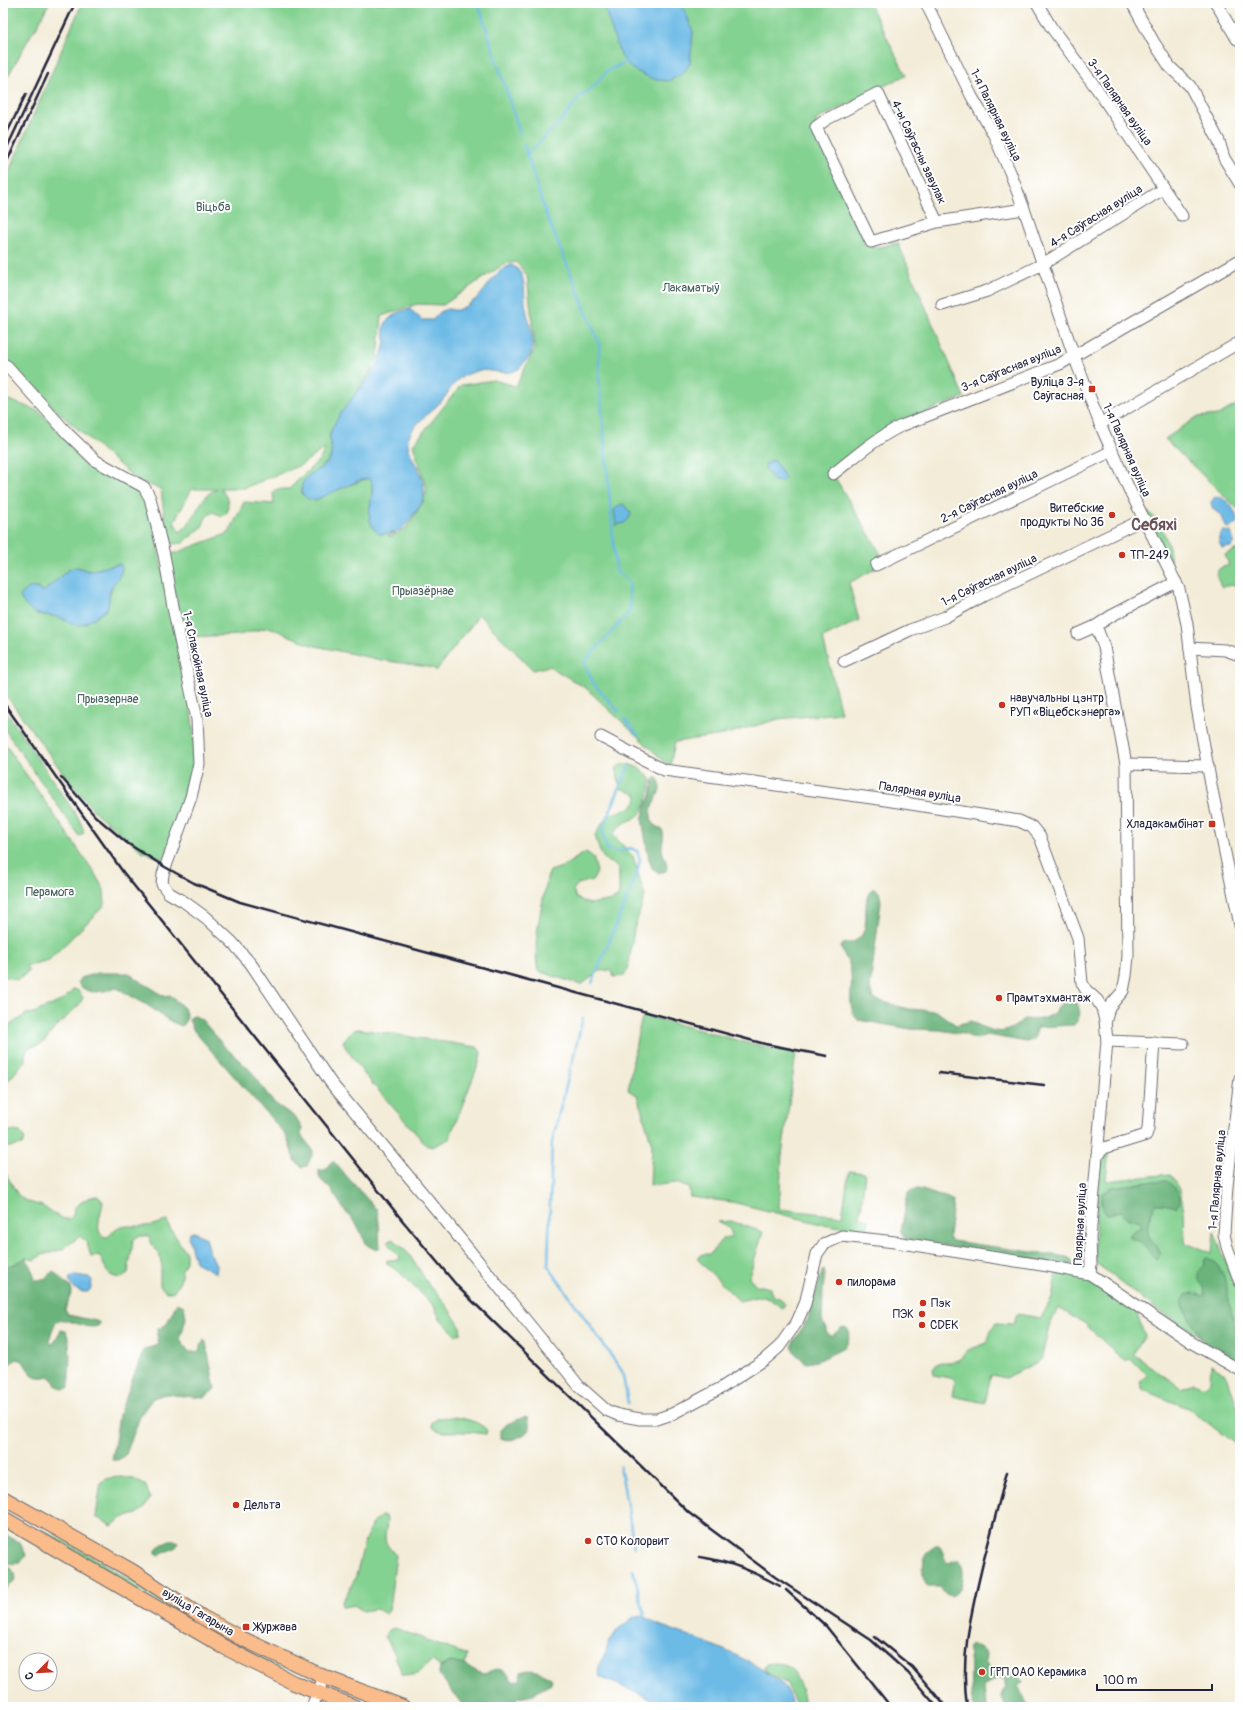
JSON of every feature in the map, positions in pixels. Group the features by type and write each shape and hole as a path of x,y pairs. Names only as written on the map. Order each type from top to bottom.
{"main road":[{"name":"вуліца Гагарына","path":"3,1498 132,1571 202,1617 241,1638 324,1677 403,1707"},
{"path":"20,1528 27,1527 31,1523 31,1517 28,1512"},
{"name":"вуліца Гагарына","path":"3,1518 224,1647 290,1681 356,1707"},
{"path":"40,1539 38,1534 39,1529 43,1525 49,1524"}],"street":[{"name":"1-я Палярная вуліца","path":"926,3 972,97 993,133 1024,209 1074,356 1100,424 1144,519 1176,582 1182,599 1197,707 1219,829 1230,874 1240,926"},
{"name":"3-я Палярная вуліца","path":"1038,3 1051,27 1097,89 1182,216"},
{"path":"1132,3 1153,41 1170,67 1190,86 1219,141 1224,158 1240,184"},
{"path":"1216,3 1237,39"},
{"name":"4-ы Саўгасны завулак","path":"937,222 878,92 827,119 816,127 871,242 937,222 1024,209"},
{"name":"4-я Саўгасная вуліца","path":"942,305 987,291 1043,264 1163,189"},
{"name":"3-я Саўгасная вуліца","path":"833,474 876,440 901,426 1060,364 1240,260"},
{"path":"1100,424 1240,342"},
{"name":"1-я Спакойная вуліца","path":"3,364 28,388 68,434 96,461 144,487 150,498 156,518 197,720 199,764 191,797 163,874 162,884 169,893 183,900 205,917 232,942 251,964 331,1083 444,1219 579,1386 606,1410 618,1415 640,1419 657,1419 672,1414 721,1388 764,1360 779,1347 797,1322 807,1298 817,1254 824,1244 842,1236 895,1242 1041,1264 1090,1274"},
{"name":"2-я Саўгасная вуліца","path":"876,565 1112,451"},
{"name":"1-я Саўгасная вуліца","path":"844,660 910,630 945,617 983,596 1144,519"},
{"path":"1078,634 1096,626 1111,616 1176,582"},
{"name":"Палярная вуліца","path":"1096,626 1104,647 1126,764 1128,956 1123,991 1109,1007 1105,1021"},
{"path":"1190,648 1225,650 1240,655"},
{"name":"Палярная вуліца","path":"601,736 664,770 879,799 1025,823 1032,827 1040,837 1078,938 1082,983 1086,990 1098,1000 1102,1008 1105,1021 1107,1040 1090,1238 1090,1274 1194,1344 1240,1370"},
{"path":"1126,764 1208,766"},
{"path":"1107,1040 1183,1044"},
{"path":"1097,1155 1104,1148 1146,1135 1148,1129 1154,1042"},
{"name":"1-я Палярная вуліца","path":"1240,1078 1227,1186 1224,1234 1227,1247 1240,1282"},
{"path":"312,1707 324,1677"}],"green space":[{"path":"3,3 49,3 39,24 32,33 3,85"},
{"path":"82,3 603,3 609,20 685,10 679,3 869,3 906,75 816,120 815,132 873,248 898,243 964,397 888,427 830,469 886,563 849,583 859,620 823,638 841,713 779,719 723,735 675,742 670,767 587,689 549,666 533,670 478,614 474,622 436,671 434,668 381,660 311,645 269,627 239,635 184,637 167,556 229,533 244,502 274,504 273,494 276,489 289,489 320,459 325,448 301,465 244,488 220,488 225,494 227,500 227,513 222,516 213,512 206,517 202,527 183,543 171,544 167,540 161,489 138,481 3,365 3,185","holes":["516,262 527,275 535,348 516,386 494,380 461,385 413,445 427,490 423,502 406,528 391,537 388,536 396,533 379,534 374,528 369,516 372,482 368,478 342,488 308,476 330,459 332,450 330,438 332,429 347,405 375,367 368,373 378,359 382,316 417,304 443,305 504,264","192,489 217,489 212,491 204,499 189,523 180,532 174,522"]},
{"name":"Прыазернае","path":"3,398 39,411 84,458 140,490 151,513 191,710 196,756 190,794 164,860 142,851 97,814 71,784 3,691","holes":["118,564 106,610 84,624 69,623 60,617 36,614 36,587 43,592 68,570 77,567 89,571"]},
{"path":"1240,403 1240,511 1165,439 1197,417 1218,415"},
{"path":"1147,512 1154,517 1162,529 1168,543 1170,565 1145,513"},
{"path":"1240,542 1240,584 1221,587 1216,574 1220,568 1229,565 1225,555 1239,548"},
{"path":"3,707 79,819 84,831 83,834 79,836 3,727"},
{"name":"Перамога","path":"3,741 94,872 104,890 105,905 49,960 26,966 29,971 18,980 3,976"},
{"path":"623,764 638,768 651,779 648,797 640,814 619,827 613,835 633,856 645,896 634,929 628,970 623,976 614,977 610,970 600,971 581,985 538,971 536,948 540,912 547,878 550,871 562,867 586,852 593,857 597,872 593,880 578,884 573,890 576,898 590,904 613,900 619,895 619,871 615,865 603,857 595,835 608,815 630,808 636,803 637,795 620,788 616,768"},
{"path":"656,777 659,781 660,789 651,810 651,814 655,826 662,829 663,832 662,849 667,866 666,871 658,873 652,868 649,860 642,819 651,796 653,780"},
{"path":"872,889 876,889 879,892 881,901 870,987 873,999 908,1009 936,1011 956,1025 971,1021 984,1028 999,1032 1010,1029 1024,1019 1044,1018 1052,1014 1066,999 1070,999 1077,1003 1079,1009 1080,1014 1076,1022 1074,1025 1038,1027 1034,1039 1027,1042 987,1035 976,1039 964,1034 939,1030 911,1029 858,1020 854,1015 851,1004 851,969 841,947 843,944 851,943 861,936 864,930 868,895"},
{"path":"97,973 129,973 163,996 170,995 184,1008 187,1018 182,1026 168,1020 147,1005 117,988 91,992 86,990 78,983 81,978"},
{"path":"74,989 79,991 83,998 79,1005 54,1029 45,1041 39,1045 30,1047 25,1054 25,1061 3,1087 3,1030 26,1014 34,1013 63,1000"},
{"path":"643,1015 744,1042 796,1053 782,1155 779,1209 842,1216 849,1171 865,1173 860,1218 869,1220 868,1228 862,1231 817,1223 732,1202 690,1197 689,1188 676,1183 650,1186 652,1145 637,1095 628,1090 638,1032"},
{"path":"195,1016 202,1020 224,1046 251,1071 273,1102 296,1118 302,1129 301,1135 313,1150 307,1166 303,1167 295,1161 289,1142 283,1132 194,1031 189,1020 191,1017"},
{"path":"359,1029 477,1047 481,1052 479,1063 449,1139 432,1147 426,1145 364,1074 346,1048 343,1041 353,1030"},
{"path":"3,1129 20,1132 25,1139 22,1145 3,1148"},
{"path":"1109,1148 1106,1181 1170,1174 1180,1190 1184,1211 1185,1243 1212,1253 1214,1231 1240,1301 1240,1360 1159,1311 1097,1264 1094,1246 1101,1155"},
{"path":"333,1161 377,1210 380,1247 376,1250 367,1245 356,1224 345,1211 332,1191 320,1179 319,1170 326,1170 329,1164"},
{"path":"3,1169 18,1195 26,1201 42,1206 64,1219 69,1219 73,1215 74,1208 82,1202 88,1198 98,1196 103,1202 99,1229 103,1236 108,1237 117,1229 125,1226 149,1226 167,1221 186,1253 186,1262 182,1269 180,1282 173,1292 166,1292 160,1286 162,1266 159,1253 152,1245 149,1236 138,1236 133,1241 128,1273 121,1278 115,1277 108,1273 99,1255 91,1257 87,1243 80,1236 63,1249 42,1255 34,1260 26,1258 12,1265 3,1264"},
{"path":"1155,1181 1167,1181 1178,1193 1180,1201 1176,1207 1156,1204 1152,1212 1148,1231 1151,1240 1160,1254 1156,1259 1143,1244 1130,1238 1130,1234 1140,1227 1139,1220 1128,1220 1121,1211 1109,1214 1105,1213 1101,1202 1102,1194 1112,1187"},
{"path":"918,1189 953,1201 949,1237 952,1241 1067,1257 1072,1260 1073,1264 1069,1267 905,1239 901,1230 908,1193 912,1190"},
{"path":"731,1221 763,1232 749,1277 756,1285 770,1288 772,1295 781,1299 785,1305 782,1308 770,1300 762,1297 739,1301 697,1259 703,1254 710,1254 723,1238 729,1238 732,1236 730,1229 717,1222"},
{"path":"391,1239 397,1242 407,1252 431,1288 437,1293 455,1318 460,1326 461,1333 456,1335 440,1319 434,1306 398,1271 387,1264 387,1260 399,1260 400,1257 388,1243"},
{"path":"1206,1257 1216,1263 1224,1276 1240,1358 1233,1360 1213,1349 1204,1341 1182,1306 1182,1302 1186,1295 1193,1293 1205,1296 1205,1288 1200,1282 1198,1273 1205,1265 1204,1260"},
{"path":"26,1258 31,1266 35,1280 43,1280 53,1271 70,1286 72,1291 65,1310 68,1315 100,1323 98,1326 88,1327 69,1321 59,1320 55,1324 49,1340 52,1345 61,1330 66,1331 68,1338 70,1352 69,1388 63,1389 56,1386 53,1379 49,1376 40,1377 33,1375 30,1373 23,1361 17,1359 3,1368 3,1280 6,1266 15,1264"},
{"path":"824,1270 822,1321 828,1335 832,1336 841,1328 845,1327 848,1329 849,1335 847,1344 837,1352 820,1360 806,1363 794,1352 792,1344 808,1319 822,1271"},
{"path":"1057,1270 1085,1279 1136,1311 1145,1336 1133,1354 1181,1388 1194,1383 1204,1387 1210,1381 1211,1365 1225,1374 1240,1415 1240,1448 1190,1409 1143,1390 1140,1382 1147,1375 1131,1359 1124,1361 1084,1323 1058,1308 1049,1327 1041,1360 1006,1378 991,1375 985,1403 952,1396 955,1379 934,1375 933,1369 938,1363 951,1363 960,1359 968,1350 987,1343 991,1331 996,1323 1014,1324 1017,1314 1041,1318 1052,1298"},
{"path":"177,1303 184,1306 186,1318 180,1340 189,1352 198,1352 204,1340 206,1342 215,1389 204,1398 165,1394 153,1398 141,1414 126,1454 118,1460 112,1460 119,1415 144,1349 159,1345 157,1329 166,1325"},
{"path":"454,1417 467,1419 484,1427 487,1430 486,1434 469,1432 443,1432 432,1427 432,1423 438,1418"},
{"path":"524,1417 528,1418 529,1422 529,1430 526,1433 512,1440 501,1438 501,1430 507,1424"},
{"path":"121,1477 134,1479 146,1486 150,1498 144,1509 137,1514 122,1518 112,1526 96,1517 101,1482 109,1478"},
{"path":"383,1515 387,1518 385,1538 387,1545 396,1555 389,1610 386,1614 376,1609 363,1611 354,1605 343,1607 341,1603 355,1578 367,1535 376,1520"},
{"path":"42,1530 96,1559 227,1640 290,1673 289,1675 225,1644 42,1534"},
{"path":"3,1533 20,1543 26,1555 22,1561 15,1564 3,1562"},
{"path":"169,1541 178,1542 176,1547 160,1555 156,1553 156,1550 161,1545"},
{"path":"935,1546 939,1546 941,1548 948,1563 960,1560 962,1564 963,1580 959,1590 951,1596 944,1593 940,1587 928,1587 925,1583 923,1566 926,1553"},
{"path":"4,1568 10,1568 15,1573 16,1579 3,1592"},
{"path":"395,1628 467,1655 465,1665 451,1662 440,1667 433,1661 414,1675 402,1674 394,1652 385,1636 388,1630"},
{"path":"970,1644 982,1650 986,1654 985,1662 991,1672 1017,1673 1022,1682 1018,1685 1028,1707 1006,1707 1000,1696 1001,1692 1007,1686 1004,1680 998,1678 984,1686 986,1707 974,1707 971,1692 970,1655 968,1647"},
{"path":"451,1662 465,1665 485,1674 489,1671 497,1669 506,1673 512,1680 520,1681 521,1672 529,1670 541,1673 552,1679 551,1684 529,1696 517,1698 514,1707 464,1707 439,1674 440,1667"},
{"path":"766,1664 785,1664 793,1672 797,1678 805,1707 797,1707 787,1684 766,1671 769,1674 725,1681 753,1665 765,1672 764,1668"}],"water":[{"path":"603,3 679,3 685,10 693,32 690,64 682,74 668,81 652,79 632,69 621,56"},
{"path":"512,265 520,272 524,286 525,303 531,328 532,341 529,357 518,369 512,372 506,373 485,370 461,377 453,384 441,402 413,429 408,441 409,449 420,474 424,492 420,506 406,525 396,532 386,534 379,534 374,528 369,516 372,483 368,478 315,500 308,499 302,494 303,482 306,478 325,465 331,458 331,431 347,404 373,372 382,355 385,339 385,323 399,312 410,309 422,320 433,320 439,313 445,310 456,310 462,308 476,299 496,275 506,267"},
{"path":"774,460 785,478 781,482 774,481 765,468 766,463"},
{"path":"1215,497 1219,497 1227,502 1236,514 1237,523 1230,528 1226,527 1221,514 1213,508 1211,502"},
{"path":"623,504 631,513 630,516 626,522 616,525 614,510"},
{"path":"1224,531 1231,532 1234,542 1231,547 1222,548 1220,545 1219,536"},
{"path":"119,564 122,566 121,570 119,577 110,590 107,608 98,616 78,625 58,617 36,613 28,608 20,597 30,588 36,588 43,592 68,570 77,567 89,571"},
{"path":"190,1232 194,1232 206,1238 210,1253 217,1267 216,1273 195,1262 188,1236"},
{"path":"75,1275 89,1277 92,1280 91,1288 88,1292 75,1289 70,1284 70,1277"},
{"path":"635,1616 647,1618 658,1624 742,1658 758,1667 787,1689 792,1707 669,1707 600,1677 598,1670 608,1645 617,1630"}],"waterway":[{"path":"478,3 520,133"},
{"path":"526,154 534,148 567,114 578,98 594,86 607,71 626,62"},
{"path":"524,145 544,209 599,343 599,378 616,571 629,582 630,611 584,662 593,683 619,712"},
{"path":"624,719 638,735"},
{"path":"592,983 637,874 640,859 637,851 630,848 619,852 607,849 602,831 628,767"},
{"path":"583,1018 552,1142 548,1266 622,1371 628,1403"},
{"path":"620,1466 634,1547"},
{"path":"633,1570 645,1616"}],"railway":[{"path":"3,156 75,3"},
{"path":"3,170 48,74"},
{"path":"3,141 26,94"},
{"path":"3,702 123,872 402,1220 459,1288 689,1513 775,1577 871,1640 908,1673 937,1707"},
{"path":"61,777 95,816 127,843 194,883 240,902 765,1044 827,1056"},
{"path":"939,1073 1044,1085"},
{"path":"967,1707 965,1670 971,1617 983,1563 1007,1472"},
{"path":"700,1557 742,1568 780,1586"},
{"path":"786,1590 826,1626 891,1707"},
{"path":"875,1637 912,1667 946,1707"}],"place":[{"name":"Вуліца 3-я Саўгасная","path":"1092,389"},
{"name":"Витебские продукты № 36","path":"1112,515"},
{"name":"ТП-249","path":"1122,555"},
{"name":"навучальны цэнтр РУП «Віцебскэнерга»","path":"1002,705"},
{"name":"Хладакамбінат","path":"1212,824"},
{"name":"Прамтэхмантаж","path":"999,998"},
{"name":"пилорама","path":"839,1282"},
{"name":"Пэк","path":"923,1303"},
{"name":"ПЭК","path":"922,1314"},
{"name":"CDEK","path":"922,1325"},
{"name":"Дельта","path":"236,1505"},
{"name":"СТО Колорвит","path":"588,1541"},
{"name":"Журжава","path":"246,1627"},
{"name":"ГРП ОАО Керамика","path":"982,1672"}],"district":[{"name":"Себяхі","path":"1154,524"}],"park label":[{"name":"Віцьба","path":"213,207"},
{"name":"Лакаматыў","path":"691,288"},
{"name":"Прыазёрнае","path":"423,591"}]}
